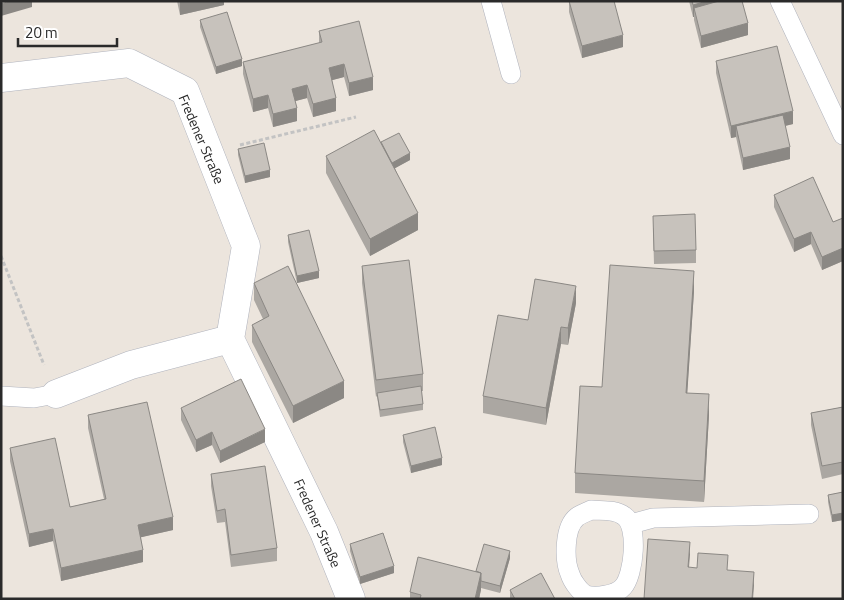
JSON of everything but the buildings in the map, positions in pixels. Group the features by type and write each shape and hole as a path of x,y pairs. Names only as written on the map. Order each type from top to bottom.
{"street":[{"name":"Fredener Straße","path":"1,78 129,63 185,91 246,246 230,339 324,532 351,599"},
{"path":"56,394 131,365 230,339"}],"lane":[{"path":"492,1 511,74"},
{"path":"780,1 843,135"},
{"path":"1,396 34,398 56,394"},
{"path":"591,510 617,512 626,516 631,524 634,538 630,573 623,587 598,597 586,595 578,587 570,574 566,556 568,529 576,517 591,510"},
{"path":"631,524 653,518 809,514"}],"path":[{"path":"209,152 356,117"},
{"path":"1,256 56,394"}]}
